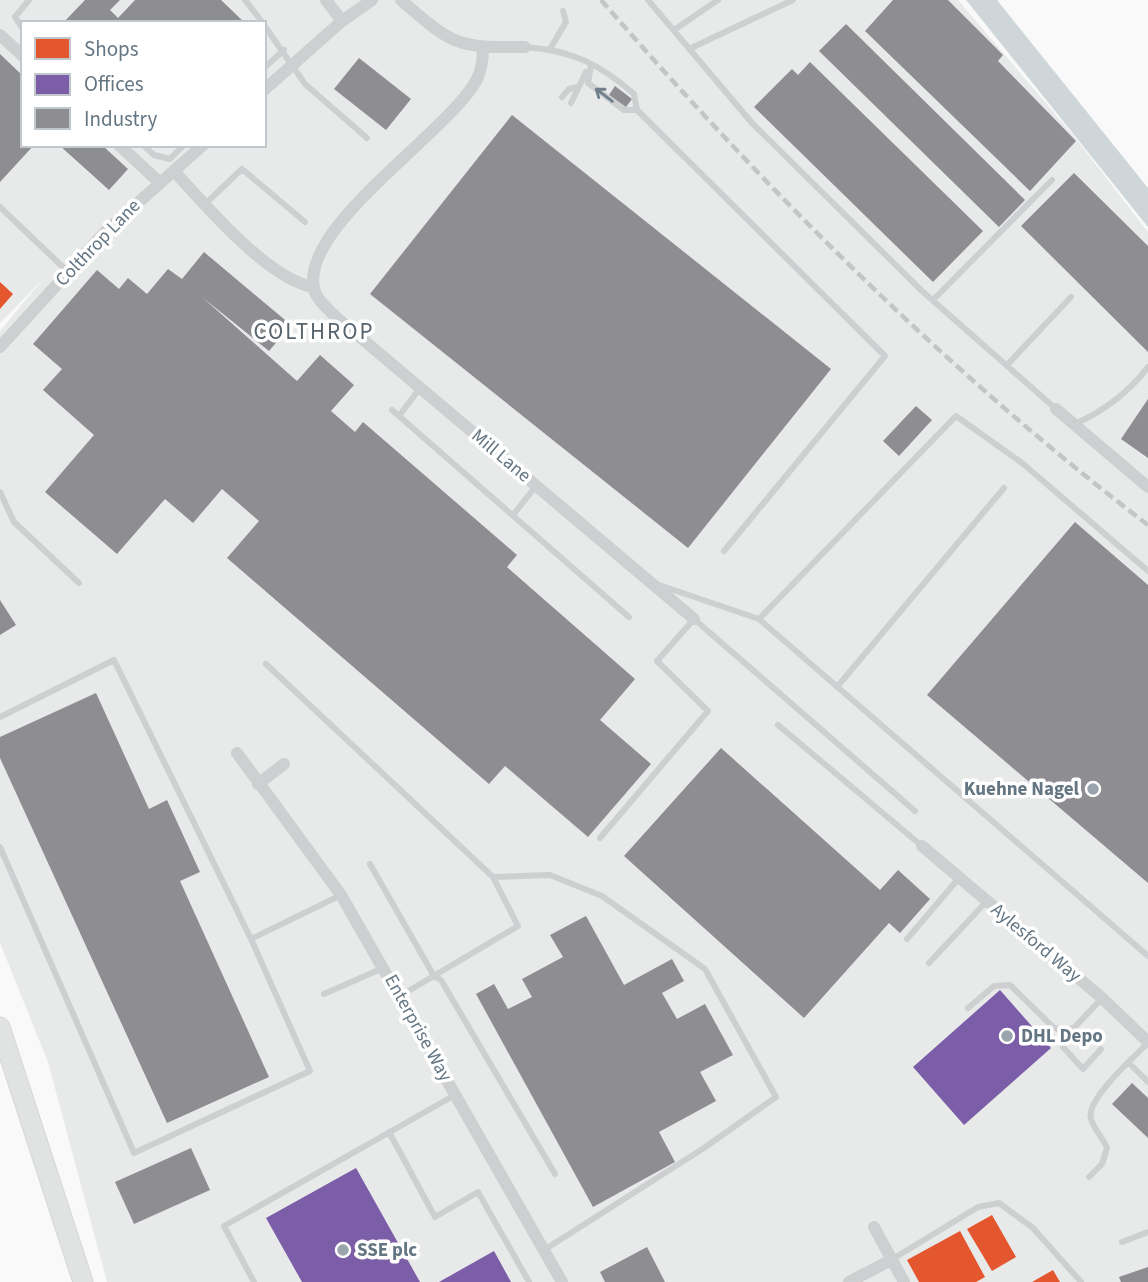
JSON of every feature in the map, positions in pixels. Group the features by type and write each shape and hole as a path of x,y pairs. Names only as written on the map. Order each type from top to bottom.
{"main road":[{"path":"0,1027 83,1282"}],"street":[{"path":"326,0 342,21"},
{"path":"266,88 342,21 372,0"},
{"path":"401,0 451,40 466,47 525,47"},
{"path":"0,36 21,52"},
{"path":"174,171 275,270 299,285 313,287 317,264 331,235 357,201 440,123 477,80 483,62 483,48"},
{"path":"121,147 159,182"},
{"name":"Colthrop Lane","path":"0,348 105,232 201,147"},
{"name":"Mill Lane","path":"313,287 316,296 335,316 694,619"},
{"path":"1056,409 1148,487"},
{"name":"Enterprise Way","path":"237,753 341,895 385,967 562,1282"},
{"path":"258,784 284,764"},
{"name":"Aylesford Way","path":"922,846 1102,998 1148,1042"},
{"path":"874,1227 904,1282"},
{"path":"849,1282 891,1260"}],"lane":[{"path":"21,26 15,17 29,0"},
{"path":"245,0 261,21"},
{"path":"648,0 752,123 933,300 1056,409"},
{"path":"674,30 718,0"},
{"path":"689,49 793,0"},
{"path":"550,48 566,22 563,11"},
{"path":"266,28 284,50 305,84 368,138"},
{"path":"525,47 550,48 604,68 634,94 637,110 886,356 724,551"},
{"path":"266,66 284,50"},
{"path":"571,103 577,95 577,87 591,65"},
{"path":"591,65 588,83 624,110 637,110"},
{"path":"562,97 569,89 577,87"},
{"path":"146,147 154,155 170,159 182,147"},
{"path":"205,204 242,169 305,222"},
{"path":"933,300 1052,180"},
{"path":"0,208 68,272"},
{"path":"1007,365 1071,297"},
{"path":"1075,425 1098,414 1136,382 1148,367"},
{"path":"399,416 420,388"},
{"path":"392,410 629,617"},
{"path":"759,619 956,416 1022,463 1148,570"},
{"path":"513,514 536,486"},
{"path":"837,687 1004,488"},
{"path":"0,492 15,522 79,583"},
{"path":"648,581 759,619 1148,956"},
{"path":"600,838 708,711 657,661 694,619 915,811"},
{"path":"0,717 114,660 251,939 310,1071 134,1153 0,847"},
{"path":"266,664 493,877 518,926 400,996"},
{"path":"778,725 922,846"},
{"path":"370,864 433,975 441,980 555,1174"},
{"path":"493,877 550,875 602,896 705,969 776,1097 704,1149 544,1250"},
{"path":"906,939 959,878"},
{"path":"251,939 341,895"},
{"path":"929,963 986,902"},
{"path":"324,994 385,967"},
{"path":"968,1008 993,986 1010,985 1053,1027 1063,1032 1075,1027 1102,998"},
{"path":"1063,1032 1063,1047 1083,1069 1101,1049"},
{"path":"1088,1177 1102,1164 1107,1147 1091,1120 1092,1107 1148,1042"},
{"path":"1129,1062 1148,1082"},
{"path":"254,1282 224,1226 455,1095"},
{"path":"389,1132 435,1217 478,1192 529,1282"},
{"path":"891,1260 978,1207 993,1202 999,1203 1032,1228 1081,1282"},
{"path":"1122,1242 1148,1232"}],"shaded area":[{"path":"0,0 958,0 1074,136 1148,232 1148,1282 107,1282 48,1062 0,943 0,331 43,279 0,323"},
{"path":"966,0 997,0 1148,188 1148,227"}],"building: Shops":[{"path":"0,282 13,294 0,309"},
{"path":"992,1215 1016,1257 992,1271 967,1229"},
{"path":"960,1231 985,1277 976,1282 919,1282 907,1260"},
{"path":"1053,1270 1060,1282 1032,1282"}],"building: Offices":[{"path":"1000,990 1051,1048 964,1125 913,1067"},
{"name":"SSE plc","path":"356,1168 420,1282 302,1282 266,1218"},
{"name":"SSE plc","path":"494,1251 511,1282 439,1282"}],"building: Industry":[{"path":"85,0 120,0 110,10 118,18 135,0 221,0 243,21 65,21"},
{"path":"893,0 948,0 1003,55 998,61 1076,141 1030,191 865,31"},
{"path":"846,24 1025,200 999,227 819,51"},
{"path":"0,54 21,74 21,147 32,147 0,182"},
{"path":"359,58 411,99 386,130 334,89"},
{"path":"810,62 983,231 933,282 754,107 792,69 798,75"},
{"path":"615,86 632,99 626,107 609,95"},
{"path":"512,115 831,369 688,548 370,294"},
{"path":"61,147 104,147 128,169 109,190"},
{"path":"1074,173 1148,246 1148,352 1021,226"},
{"path":"204,252 291,325 269,351 202,297 297,381 320,355 354,385 331,411 355,432 363,422 517,555 507,567 635,679 600,720 651,764 588,837 505,766 489,784 227,558 259,521 222,489 193,523 165,499 117,554 45,492 94,435 43,390 62,369 33,344 97,270 119,289 128,278 147,294 168,269 182,279"},
{"path":"1148,399 1148,458 1121,439"},
{"path":"916,406 932,420 899,456 883,441"},
{"name":"Kuehne Nagel","path":"1075,522 1148,585 1148,883 927,695"},
{"path":"0,600 16,625 0,635"},
{"path":"96,693 149,809 167,800 200,872 180,881 269,1077 167,1123 0,758 0,737"},
{"path":"721,748 880,890 898,870 930,899 900,933 889,923 804,1018 624,856"},
{"path":"586,916 624,985 672,959 684,981 662,993 677,1019 705,1004 733,1055 700,1072 716,1101 659,1132 675,1162 593,1207 476,994 494,984 508,1009 532,997 522,979 563,957 550,935"},
{"path":"1132,1083 1148,1098 1148,1138 1112,1104"},
{"path":"191,1148 210,1190 134,1224 115,1182"},
{"path":"647,1247 665,1282 605,1282 600,1272"},
{"path":"1148,1267 1148,1282 1121,1282 1119,1277"}],"railway":[{"path":"601,0 728,141 861,276 1001,405 1148,525"}],"place":[{"name":"Kuehne Nagel","path":"1093,789"},
{"name":"DHL Depo","path":"1007,1036"},
{"name":"SSE plc","path":"343,1250"}],"district":[{"name":"COLTHROP","path":"314,331"}]}
